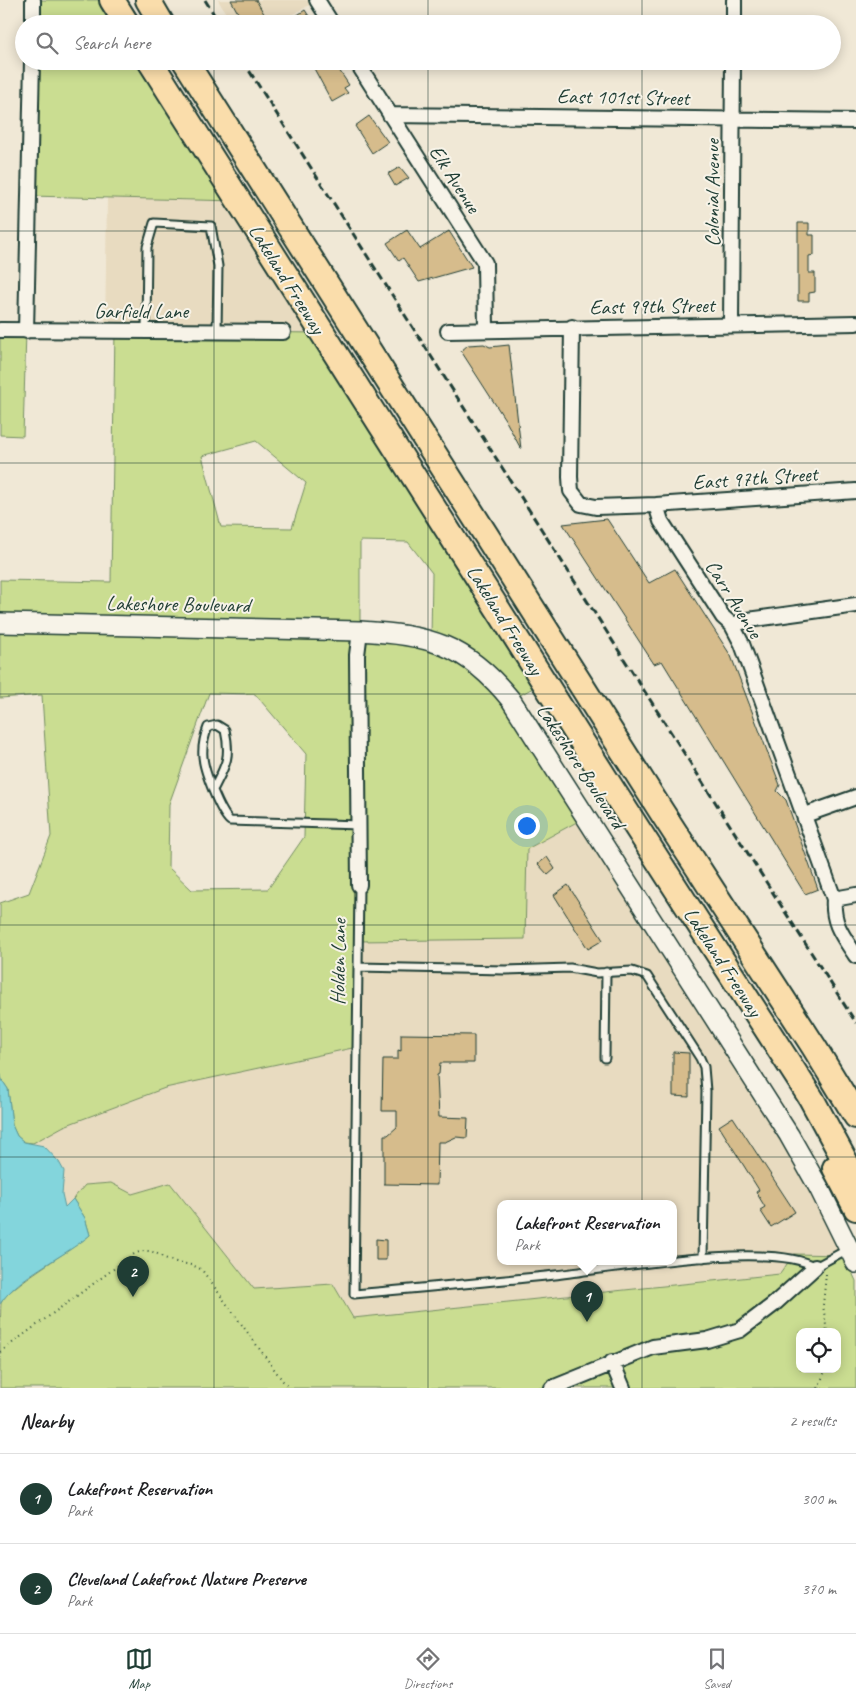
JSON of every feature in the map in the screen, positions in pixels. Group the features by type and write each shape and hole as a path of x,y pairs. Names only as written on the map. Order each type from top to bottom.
{"highway":[{"path":"112,0 121,15"},
{"path":"148,0 157,15"},
{"name":"Lakeland Freeway","path":"156,70 811,1098 856,1182"},
{"name":"Lakeland Freeway","path":"191,70 814,1047 856,1116"},
{"path":"744,994 784,1076 823,1144 856,1208"},
{"path":"814,1047 856,1097"}],"street":[{"path":"33,15 34,0"},
{"path":"317,0 326,15"},
{"path":"734,0 734,15"},
{"path":"26,331 32,70"},
{"name":"Elk Avenue","path":"362,70 485,263 486,329"},
{"name":"Colonial Avenue","path":"732,324 733,70"},
{"name":"East 101st Street","path":"390,114 856,121"},
{"name":"East 99th Street","path":"448,330 856,323"},
{"path":"572,327 571,492 580,504 596,507 656,505"},
{"name":"Garfield Lane","path":"0,330 283,332"},
{"name":"East 97th Street","path":"656,505 856,491"},
{"name":"Carr Avenue","path":"656,505 661,521 723,617 732,625 742,644 834,899 833,915 837,926 856,956"},
{"path":"732,625 748,620 856,605"},
{"name":"Lakeshore Boulevard","path":"0,623 360,631 405,634 432,639 456,651 479,666 496,681 511,700 789,1135 819,1188 853,1256"},
{"name":"Holden Lane","path":"358,886 357,655 360,631"},
{"path":"805,815 856,797"},
{"path":"834,899 856,895"},
{"path":"552,1388 612,1362 653,1347 707,1340 740,1330 773,1305 819,1265"},
{"path":"612,1362 623,1388"}],"lane":[{"path":"146,331 147,247 154,223 211,226 218,266 217,331"},
{"path":"214,788 227,764 229,748 225,730 217,725 208,727 203,740 203,759 224,815 230,820 359,825"},
{"name":"Holden Lane","path":"358,886 354,1294 635,1265"},
{"path":"358,967 505,970 552,967 606,972 632,971 647,976 676,1019 704,1067 706,1091 703,1258 774,1256 819,1265 853,1256"},
{"path":"605,1058 606,972"},
{"name":"Holden Lane","path":"677,1261 703,1258"}],"path":[{"path":"0,1352 134,1254 144,1249 159,1253 175,1262 189,1263 202,1270 288,1388"},
{"path":"819,1265 826,1277 823,1305 826,1328"},
{"path":"818,1388 824,1373"}],"shaded area":[{"path":"218,0 317,0 291,15 227,15"},
{"path":"107,198 238,201 322,333 105,331"},
{"path":"586,817 850,1248 815,1267 787,1263 780,1274 353,1318 333,1284 254,1289 170,1183 132,1194 111,1183 85,1185 66,1208 62,1194 64,1171 44,1146 33,1143 64,1126 165,1088 356,1047 358,941"}],"green space":[{"path":"33,0 112,0 121,15 33,15"},
{"path":"32,70 156,70 238,201 29,196"},
{"path":"0,330 26,331 23,436 0,435"},
{"path":"115,331 322,333 544,682 511,700 586,817 527,849 525,939 358,941 357,1047 165,1088 64,1126 33,1143 24,1142 17,1136 12,1125 8,1089 2,1080 0,1072 0,903 29,893 51,836 42,695 0,698 0,580 111,582","holes":["256,441 306,483 292,528 221,527 202,456","360,541 408,542 432,573 431,639 360,630","209,693 255,694 306,754 304,837 268,889 192,890 168,867 169,804"]},
{"path":"111,1183 132,1194 170,1183 254,1289 333,1284 353,1318 780,1274 794,1254 844,1255 856,1281 856,1388 0,1388 1,1303 15,1287 90,1235 85,1218 73,1199 85,1185"}],"water":[{"path":"0,1072 2,1080 8,1089 12,1125 17,1136 24,1142 44,1146 59,1162 64,1171 62,1194 65,1207 73,1199 85,1218 90,1235 18,1284 0,1304"}],"building":[{"path":"231,0 256,0 265,15 239,15"},
{"path":"305,10 308,15 298,15"},
{"path":"315,70 339,70 349,85 344,88 348,93 332,102"},
{"path":"369,116 388,142 372,153 355,126"},
{"path":"400,167 409,178 395,186 388,174"},
{"path":"798,223 809,223 809,235 814,235 814,255 809,256 809,273 815,273 815,292 809,293 809,301 798,301"},
{"path":"407,230 420,249 449,231 472,267 419,282 403,258 399,261 387,243"},
{"path":"484,344 490,347 509,345 521,449 506,421 461,351 468,345"},
{"path":"607,519 649,583 675,569 731,656 780,785 777,791 786,800 818,889 805,894 662,661 654,664 563,524"},
{"path":"547,857 555,869 548,875 538,864"},
{"path":"568,885 603,940 588,949 554,895"},
{"path":"401,1034 474,1035 474,1063 440,1063 439,1074 437,1075 439,1117 468,1118 467,1138 456,1137 445,1142 438,1142 437,1185 384,1184 384,1135 388,1135 397,1127 397,1111 382,1111 383,1059 398,1059 398,1050 401,1051"},
{"path":"673,1052 689,1053 689,1097 673,1096"},
{"path":"733,1117 795,1212 771,1227 760,1210 765,1207 756,1192 759,1190 719,1126"},
{"path":"376,1239 386,1240 386,1260 376,1260"}],"railway":[{"path":"205,0 214,15"},
{"path":"249,70 856,1023"}],"place":[{"name":"Cleveland Lakefront Nature Preserve","path":"133,1297"},
{"name":"Lakefront Reservation","path":"587,1322"}]}
